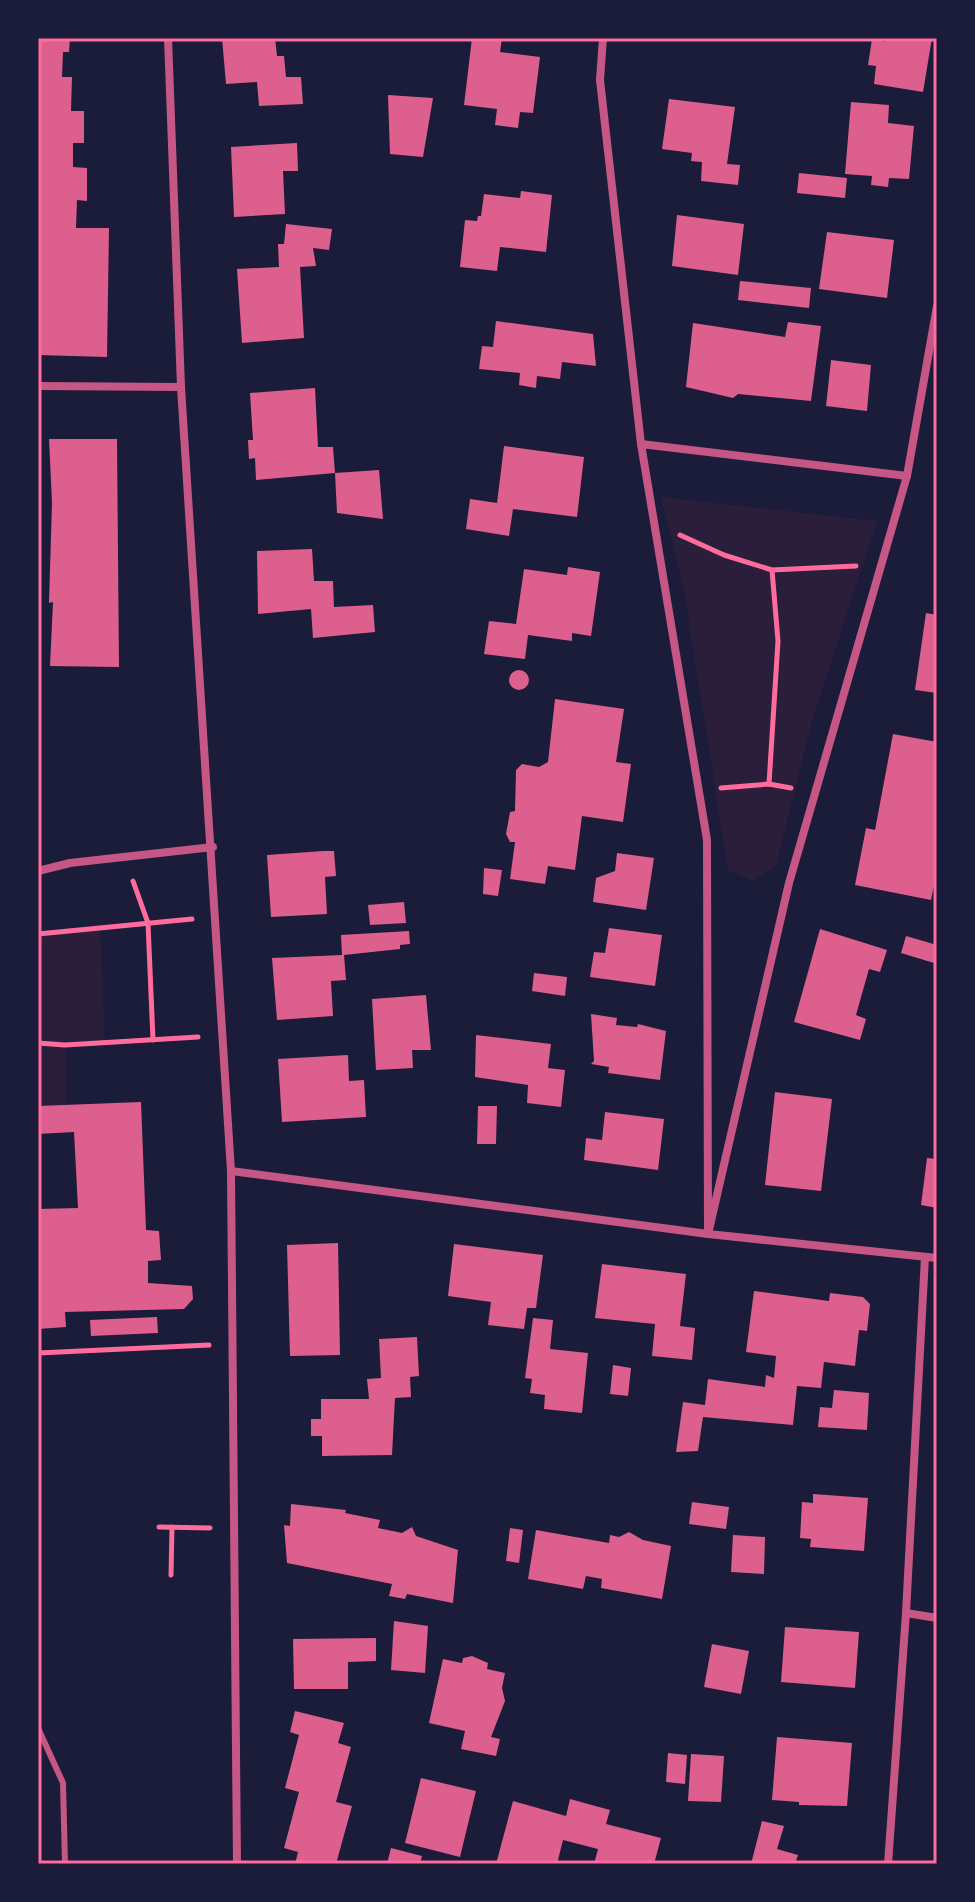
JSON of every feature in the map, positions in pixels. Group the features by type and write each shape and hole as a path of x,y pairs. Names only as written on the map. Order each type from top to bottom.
{"street":[{"path":"168,38 181,387 213,847 231,1171 237,1864"},
{"path":"603,38 600,80 641,444 707,840 708,1234"},
{"path":"708,1234 789,883 907,476 937,306"},
{"path":"38,386 181,387"},
{"path":"641,444 907,476"},
{"path":"38,871 70,863 213,847"},
{"path":"231,1171 708,1234 937,1258"},
{"path":"888,1864 906,1613 925,1257"},
{"path":"906,1613 937,1618"}],"lane":[{"path":"38,1728 63,1783 65,1864"}],"path":[{"path":"654,524 724,555 772,570 881,565"},
{"path":"769,784 778,641 772,570"},
{"path":"698,790 769,784 815,792"},
{"path":"124,857 148,923 153,1040"},
{"path":"38,934 217,917"},
{"path":"38,1043 223,1035"},
{"path":"38,1353 234,1344"},
{"path":"159,1527 234,1528"},
{"path":"171,1575 172,1527"}],"shaded area":[{"path":"661,497 877,521 813,718 776,866 753,881 728,870 684,591"},
{"path":"100,928 105,1043 65,1045 66,1105 38,1106 38,934"}],"building":[{"path":"38,38 70,38 69,52 63,52 62,77 72,77 71,111 84,111 84,143 73,143 73,167 87,168 87,201 77,200 76,228 109,228 107,357 38,355"},
{"path":"222,38 275,38 277,56 284,56 286,77 301,77 303,104 259,106 257,82 226,84"},
{"path":"472,38 502,38 500,52 540,57 533,113 520,112 518,128 495,125 497,109 464,105"},
{"path":"885,38 932,38 923,92 874,84 876,66 868,65 872,39 885,42"},
{"path":"388,95 433,98 423,157 390,154"},
{"path":"669,99 735,107 727,164 740,165 738,185 701,181 702,162 691,161 692,153 662,149"},
{"path":"851,102 889,105 888,123 914,126 909,179 889,178 888,187 871,185 872,176 845,174"},
{"path":"297,143 298,171 283,171 285,214 234,217 231,147"},
{"path":"799,173 847,178 845,198 797,193"},
{"path":"521,191 552,195 546,252 500,247 497,271 460,267 465,220 477,221 481,216 484,194 520,198"},
{"path":"677,215 744,224 738,275 672,266"},
{"path":"286,224 332,229 329,250 313,248 316,266 300,267 304,338 242,343 237,269 279,267 278,244 284,244"},
{"path":"827,232 894,240 887,298 819,289"},
{"path":"740,281 811,288 809,308 738,300"},
{"path":"496,321 593,334 596,366 562,362 560,379 537,376 536,388 519,385 520,373 479,369 482,346 493,347"},
{"path":"788,322 821,326 811,401 738,394 733,398 686,387 693,323 785,337"},
{"path":"831,360 871,365 867,411 826,406"},
{"path":"315,388 318,447 333,447 335,473 256,480 255,458 249,459 248,440 253,440 250,393"},
{"path":"49,439 117,439 119,667 50,666 53,602 49,603 52,503"},
{"path":"504,446 584,457 577,517 513,509 509,536 466,529 470,499 497,503"},
{"path":"379,470 383,519 337,513 335,473"},
{"path":"312,549 314,581 333,581 334,607 373,605 375,632 313,638 311,609 258,614 257,551"},
{"path":"568,567 600,572 591,636 572,633 572,641 528,635 525,659 484,654 489,621 516,624 524,569 567,575"},
{"path":"926,613 937,615 937,693 915,690"},
{"path":"519,670 526,673 529,680 526,687 519,690 512,687 509,680 512,673"},
{"path":"555,699 624,709 616,762 631,764 623,822 582,816 575,870 548,866 545,884 510,879 515,842 510,842 506,834 510,812 515,811 516,770 522,764 539,767 548,762"},
{"path":"893,734 937,742 937,871 931,900 855,885 866,828 875,830"},
{"path":"334,851 336,876 325,877 327,914 271,917 267,855"},
{"path":"617,853 654,858 646,910 593,902 596,878 615,871"},
{"path":"484,868 502,870 498,896 483,894"},
{"path":"404,902 406,923 370,925 368,905"},
{"path":"609,928 662,935 655,986 590,977 594,952 605,953"},
{"path":"820,929 887,950 880,972 869,969 856,1015 866,1019 860,1040 794,1022"},
{"path":"409,931 410,944 400,945 400,949 344,955 346,980 331,981 333,1016 277,1020 272,958 342,955 341,935"},
{"path":"906,936 937,945 934,963 901,953"},
{"path":"534,973 567,977 565,996 532,991"},
{"path":"426,995 431,1050 412,1050 413,1068 376,1070 372,999"},
{"path":"591,1014 617,1018 616,1025 637,1027 638,1024 666,1031 660,1080 608,1073 609,1067 591,1064 594,1061"},
{"path":"476,1035 551,1044 548,1068 565,1070 561,1107 527,1103 528,1085 475,1077"},
{"path":"348,1055 349,1081 364,1080 366,1117 282,1122 278,1059"},
{"path":"775,1092 832,1099 821,1191 765,1185"},
{"path":"141,1102 146,1230 159,1231 161,1260 148,1261 148,1283 192,1286 193,1299 184,1309 65,1312 66,1327 38,1329 38,1209 78,1208 74,1132 38,1134 38,1106"},
{"path":"478,1106 497,1106 496,1144 477,1144"},
{"path":"605,1112 664,1119 658,1170 584,1160 586,1138 602,1140"},
{"path":"927,1158 937,1159 937,1208 921,1205"},
{"path":"338,1243 340,1355 290,1356 287,1245"},
{"path":"454,1244 543,1255 536,1308 527,1308 524,1329 488,1325 491,1302 448,1296"},
{"path":"602,1264 686,1274 680,1326 695,1328 692,1360 652,1356 655,1324 595,1318"},
{"path":"754,1291 829,1301 830,1293 863,1297 870,1304 867,1331 859,1330 855,1366 824,1362 821,1388 797,1386 793,1425 703,1417 698,1451 676,1452 683,1402 705,1405 708,1379 765,1387 766,1375 774,1378 776,1356 746,1352"},
{"path":"157,1317 158,1333 91,1336 90,1320"},
{"path":"533,1318 553,1320 550,1349 588,1353 582,1413 544,1409 545,1395 530,1393 532,1379 525,1378"},
{"path":"417,1337 419,1376 410,1377 411,1397 395,1398 392,1455 322,1456 322,1436 311,1436 311,1419 321,1419 321,1399 369,1399 367,1379 381,1378 379,1339"},
{"path":"613,1365 631,1368 628,1396 610,1394"},
{"path":"834,1390 869,1393 867,1430 818,1427 820,1407 832,1408"},
{"path":"813,1494 868,1498 864,1551 810,1547 811,1539 800,1538 802,1502 813,1503"},
{"path":"692,1502 729,1507 726,1529 689,1524"},
{"path":"291,1504 346,1510 345,1513 380,1520 378,1528 402,1533 412,1527 416,1536 458,1550 453,1603 407,1594 405,1599 389,1596 392,1584 287,1563 284,1525 290,1526"},
{"path":"510,1528 523,1530 519,1563 506,1561"},
{"path":"536,1530 609,1543 610,1535 619,1537 629,1532 643,1540 671,1546 662,1599 601,1588 602,1579 586,1576 583,1589 528,1579"},
{"path":"733,1535 765,1537 764,1574 731,1572"},
{"path":"394,1621 428,1626 425,1673 391,1670"},
{"path":"785,1627 859,1632 855,1688 781,1682"},
{"path":"376,1638 376,1661 348,1662 348,1689 294,1689 293,1639"},
{"path":"712,1644 749,1651 741,1694 704,1687"},
{"path":"472,1656 488,1663 487,1669 505,1673 502,1688 505,1701 491,1737 500,1739 496,1756 461,1749 465,1731 429,1723 443,1659 462,1663 463,1658"},
{"path":"295,1711 344,1723 338,1743 351,1747 336,1802 352,1806 336,1864 295,1864 298,1852 284,1848 299,1792 285,1788 299,1735 290,1732"},
{"path":"777,1737 852,1743 847,1806 799,1805 799,1802 772,1800"},
{"path":"668,1753 687,1755 685,1784 666,1782"},
{"path":"691,1754 724,1756 721,1802 688,1801"},
{"path":"421,1778 476,1791 460,1857 405,1843"},
{"path":"570,1799 610,1810 606,1824 661,1838 654,1864 594,1864 598,1849 563,1840 557,1864 496,1864 513,1801 566,1816"},
{"path":"762,1821 784,1826 777,1849 798,1855 795,1864 751,1864"},
{"path":"391,1848 422,1856 420,1864 387,1864"}]}
